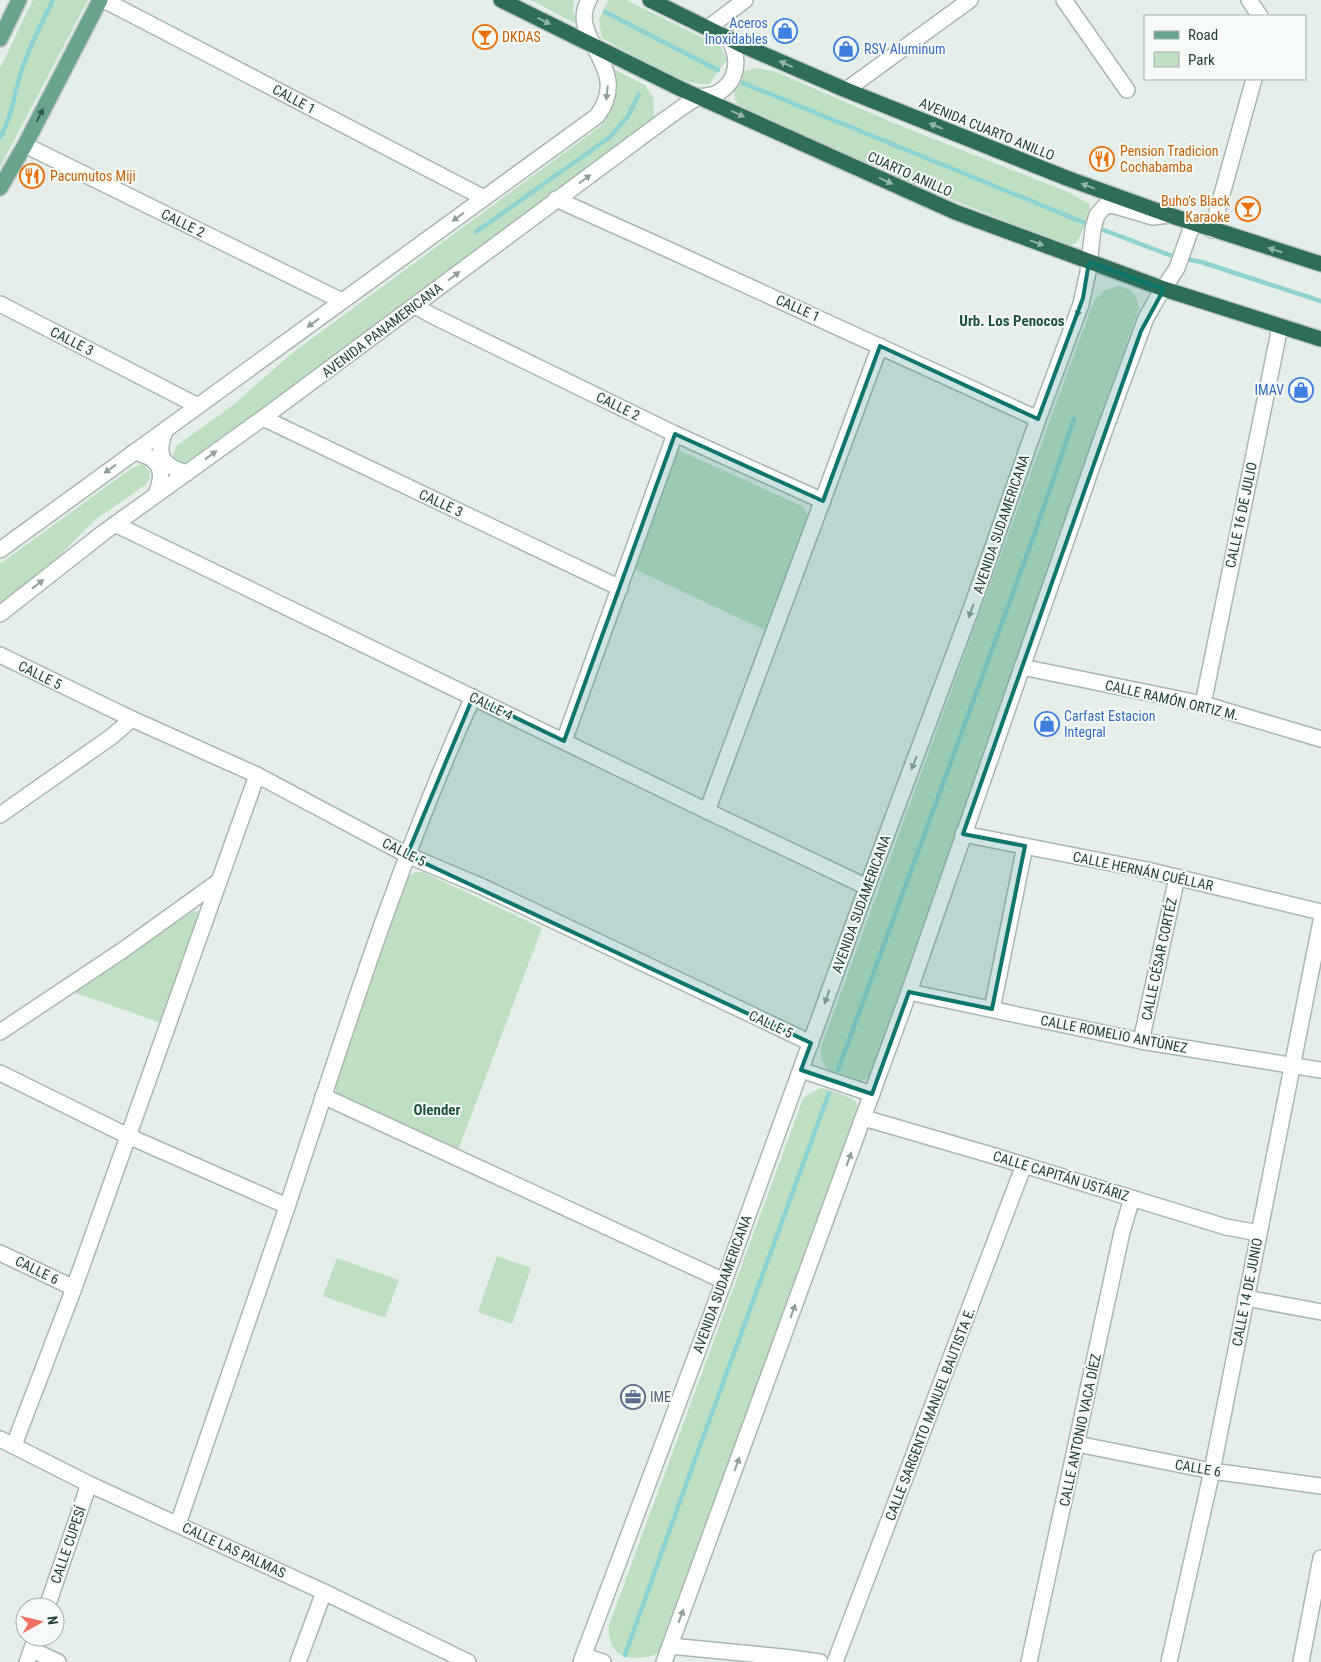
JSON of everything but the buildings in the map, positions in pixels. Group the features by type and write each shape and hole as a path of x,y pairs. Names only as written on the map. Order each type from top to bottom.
{"highway":[{"name":"CUARTO ANILLO","path":"500,0 700,97 955,212 1164,289 1321,339"},
{"name":"AVENIDA CUARTO ANILLO","path":"650,0 728,38 846,90 1069,179 1169,215 1190,230 1212,230 1321,264"}],"main road":[{"path":"0,38 19,0"},
{"path":"0,188 25,145 100,0"}],"street":[{"name":"CALLE 1","path":"104,0 484,198"},
{"path":"0,550 590,122 605,104 607,78 602,60 586,33 584,26 584,11 589,0"},
{"path":"708,28 745,0"},
{"path":"846,90 970,0"},
{"path":"1064,0 1127,90"},
{"path":"1249,0 1259,15"},
{"name":"AVENIDA PANAMERICANA","path":"0,614 115,524 263,418 672,115 700,97 707,97 720,92 730,83 736,64 735,50 728,38"},
{"path":"1212,230 1254,80"},
{"name":"CALLE 2","path":"25,145 342,301"},
{"name":"CALLE 1","path":"556,200 1038,419"},
{"name":"AVENIDA SUDAMERICANA","path":"582,1659 724,1281 867,887 972,609 1038,419 1083,298 1095,219 1100,210 1105,206 1112,205 1153,217 1169,215"},
{"path":"664,1662 864,1118 1141,331 1154,304 1177,268 1190,230"},
{"name":"CALLE 3","path":"0,304 198,406"},
{"name":"CALLE 2","path":"415,306 675,434 823,501"},
{"name":"CALLE 16 DE JULIO","path":"1203,704 1280,327"},
{"path":"707,811 880,346"},
{"name":"CALLE 3","path":"263,418 620,588"},
{"path":"166,429 160,443 162,458 172,469 187,472"},
{"path":"564,741 675,434"},
{"path":"134,452 149,456 159,466 162,480 156,494"},
{"name":"CALLE 4","path":"115,524 867,887"},
{"name":"CALLE 5","path":"0,655 132,719 257,775 407,855 483,887 811,1042"},
{"name":"CALLE RAMÓN ORTIZ M.","path":"1022,667 1203,704 1321,739"},
{"path":"178,1524 287,1206 322,1096 407,855 454,738 473,697"},
{"path":"0,815 111,737 132,719"},
{"path":"14,1445 74,1288 257,775"},
{"name":"CALLE HERNÁN CUÉLLAR","path":"963,834 1177,877 1321,912"},
{"path":"992,1009 1025,846"},
{"name":"CALLE CÉSAR CORTÉZ","path":"1141,1041 1177,877"},
{"path":"0,1032 123,950 219,881"},
{"name":"CALLE 14 DE JUNIO","path":"1169,1662 1212,1470 1321,921"},
{"name":"CALLE ROMELIO ANTÚNEZ","path":"909,992 1141,1041 1321,1070"},
{"path":"801,1070 872,1094"},
{"path":"0,1073 128,1136 287,1206"},
{"path":"322,1096 724,1281"},
{"name":"CALLE CAPITÁN USTÁRIZ","path":"864,1118 1226,1227 1259,1233"},
{"name":"CALLE SARGENTO MANUEL BAUTISTA E.","path":"835,1662 1024,1165"},
{"name":"CALLE ANTONIO VACA DÍEZ","path":"1029,1662 1122,1232 1132,1198"},
{"name":"CALLE 6","path":"0,1253 74,1288"},
{"path":"1246,1298 1321,1312"},
{"name":"CALLE LAS PALMAS","path":"0,1439 89,1484 324,1592 468,1662"},
{"name":"CALLE 6","path":"1077,1444 1212,1470 1321,1486"},
{"name":"CALLE CUPESÍ","path":"50,1597 89,1484"},
{"path":"1301,1662 1321,1558"},
{"path":"298,1662 324,1592"},
{"path":"670,1646 820,1662"},
{"path":"32,1650 58,1662"},
{"path":"582,1659 603,1662"}],"highlighted area":[{"path":"1089,262 1164,289 1141,331 963,834 1025,846 992,1009 909,992 872,1094 801,1070 811,1043 407,855 473,697 564,741 675,434 823,501 880,346 1038,419 1083,298"}],"green space":[{"path":"33,0 88,0 0,167 0,68"},
{"path":"531,0 574,0 573,10 576,24"},
{"path":"610,0 626,0 721,47 727,60 709,84 698,84 655,68 602,38 599,19"},
{"path":"757,68 774,71 896,124 1068,192 1089,204 1090,210 1080,236 1074,244 1065,244 905,181 740,107 734,93 736,85 743,71"},
{"path":"615,70 645,85 653,97 654,117 641,132 193,461 184,464 176,462 173,455 176,446 232,406 291,354 602,125 614,99 616,85"},
{"path":"1119,286 1133,293 1139,308 870,1077 860,1082 848,1080 827,1069 822,1061 820,1050 1094,300 1104,291"},
{"path":"678,450 802,506 807,513 808,518 765,630 634,569"},
{"path":"143,464 150,472 149,480 145,485 95,520 45,570 0,602 0,564 132,468"},
{"path":"415,872 423,872 542,928 457,1153 339,1099 336,1091 336,1083 407,878"},
{"path":"197,911 199,914 161,1023 74,992 192,912"},
{"path":"821,1088 856,1101 858,1112 659,1654 639,1658 622,1655 612,1645 609,1636 609,1625 803,1099"},
{"path":"497,1256 531,1268 512,1324 478,1312"},
{"path":"337,1258 399,1280 385,1318 323,1296"}],"waterway":[{"path":"0,138 10,115 27,56 53,0"},
{"path":"605,12 718,70"},
{"path":"743,83 1080,221 1172,256 1201,262 1321,301"},
{"path":"476,232 610,137 628,116 639,94"},
{"path":"838,1070 1033,538 1074,419"},
{"path":"625,1655 829,1093"}],"place":[{"name":"Aceros Inoxidables","path":"785,31"},
{"name":"DKDAS","path":"485,37"},
{"name":"RSV Aluminum","path":"846,49"},
{"name":"Pension Tradicion Cochabamba","path":"1102,159"},
{"name":"Pacumutos Miji","path":"32,176"},
{"name":"Buho's Black Karaoke","path":"1248,209"},
{"name":"IMAV","path":"1301,390"},
{"name":"Carfast Estacion Integral","path":"1047,724"},
{"name":"IME","path":"633,1397"}],"district":[{"name":"Urb. Los Penocos","path":"1012,321"},
{"name":"Olender","path":"437,1110"}]}
